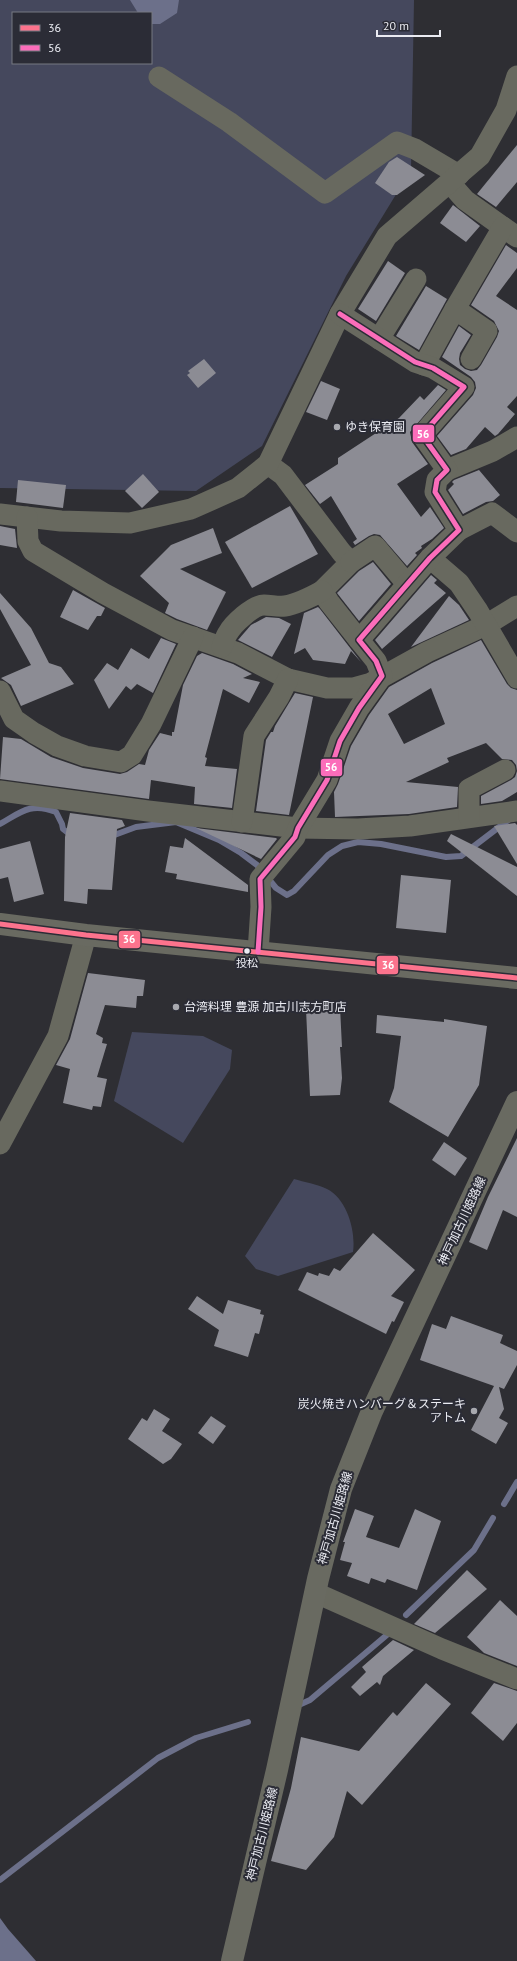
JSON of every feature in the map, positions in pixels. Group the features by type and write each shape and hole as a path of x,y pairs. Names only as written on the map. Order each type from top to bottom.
{"main road":[{"path":"0,924 86,935 517,978"},
{"name":"神戸加古川姫路線","path":"232,1961 277,1770 286,1719 318,1579 341,1488 372,1411 517,1102"}],"street":[{"path":"159,77 229,122 325,193 397,142 415,149 454,179 465,200 510,232 455,309 424,365"},
{"path":"0,514 61,521 130,523 191,509 238,488 268,464 340,314 387,236 480,156 506,110 516,86"},
{"path":"379,339 416,280"},
{"path":"455,309 486,331 471,359"},
{"path":"340,314 415,362 433,368 464,387 422,435 447,470"},
{"path":"459,530 435,492 437,480 447,470 493,451 517,437"},
{"path":"268,464 283,475 342,553 351,562"},
{"path":"359,640 430,558 459,530 492,513 517,532"},
{"path":"27,517 28,541 33,551 141,615 172,630 238,653 288,679 327,688 353,688 371,683 427,652 486,625 517,606"},
{"path":"222,648 228,633 237,622 252,609 263,604 277,607 287,606 308,599 322,591 351,562 375,546 407,584"},
{"path":"430,558 459,583 517,678"},
{"path":"322,591 376,661 382,676"},
{"path":"0,691 14,719 57,746 85,756 122,762 132,754 151,724 193,637"},
{"path":"258,952 261,907 260,878 296,837 298,828 327,780 340,741 359,708 382,676"},
{"path":"242,822 254,736 280,697 288,679"},
{"path":"469,817 469,789 505,770"},
{"path":"0,791 298,828 358,829 410,826 512,811"},
{"path":"0,1144 58,1036 86,935"},
{"path":"316,1593 442,1649 517,1679"}],"shaded area":[{"path":"0,0 414,0 411,170 346,276 262,446 196,491 0,488"},
{"path":"130,0 179,0 177,13 160,24 152,24 152,12 137,12"},
{"path":"132,1032 203,1036 232,1050 230,1069 183,1143 114,1101"},
{"path":"294,1179 315,1184 327,1189 340,1200 349,1216 354,1244 353,1252 278,1276 256,1269 245,1256"},
{"path":"0,1918 8,1929 36,1961 0,1961"}],"building":[{"path":"517,145 517,182 496,207 477,194"},
{"path":"397,157 425,175 397,195 392,195 375,183 389,162"},
{"path":"453,205 480,226 466,242 440,223"},
{"path":"506,245 517,253 517,268 496,296 517,310 517,396 507,407 515,414 495,436 485,427 466,449 451,455 437,436 473,395 476,388 475,382 471,377 442,357 459,326 471,335 460,353 460,365 471,371 477,370 497,337 499,331 494,321 471,305"},
{"path":"388,261 405,273 376,321 358,309"},
{"path":"426,286 447,299 419,350 396,336"},
{"path":"204,359 216,373 198,388 187,375 190,373 188,371"},
{"path":"321,381 340,389 327,420 306,412"},
{"path":"438,385 446,390 410,432 412,442 428,464 397,484 421,517 430,507 444,528 432,539 421,546 422,548 415,553 417,555 407,566 380,535 374,534 369,536 355,545 353,542 357,539 331,496 320,504 305,485 338,464 338,458 399,418 420,396 424,400"},
{"path":"479,470 500,495 493,501 486,502 463,514 448,490 454,484 452,482 454,480"},
{"path":"143,474 159,492 142,508 125,491"},
{"path":"18,480 66,485 63,508 16,502"},
{"path":"290,506 318,554 252,588 225,542"},
{"path":"0,526 15,529 17,548 0,545"},
{"path":"213,528 222,553 180,569 226,592 207,630 165,613 169,603 140,576 171,545"},
{"path":"373,562 391,584 359,621 337,593 359,571"},
{"path":"431,575 437,580 434,583 446,593 382,649 375,640"},
{"path":"73,590 105,608 101,616 97,616 88,630 60,617"},
{"path":"0,593 31,628 49,663 61,667 74,684 21,706 11,685 1,678 31,665 0,609"},
{"path":"449,596 459,605 469,620 411,647"},
{"path":"318,607 361,662 351,651 345,664 313,660 305,648 294,654 304,613"},
{"path":"266,617 279,618 291,624 272,657 238,640 251,625"},
{"path":"161,638 176,644 153,693 137,684 131,690 126,686 109,709 94,680 107,663 118,670 131,648 149,659"},
{"path":"481,640 507,684 511,688 517,690 517,771 516,765 512,760 502,759 486,743 447,758 449,762 406,782 458,787 457,807 409,814 335,817 334,792 351,746 369,715 389,687 432,663","holes":["431,688 445,724 404,744 388,714"]},
{"path":"202,653 233,664 252,674 243,678 260,682 249,703 223,689 205,757 207,758 205,766 237,769 232,808 194,804 195,787 151,780 149,799 0,779 3,737 21,739 51,757 83,768 120,774 127,772 139,764 145,765 149,750 160,733 172,736 183,685 197,656"},
{"path":"295,693 313,697 289,815 256,811 266,740 271,732 273,732 275,726"},
{"path":"517,771 517,792 502,801 481,804 481,796 515,777"},
{"path":"70,813 122,820 125,826 117,829 112,890 88,889 87,904 64,901 65,837"},
{"path":"515,823 517,825 517,864 494,826"},
{"path":"196,828 276,838 277,839 261,859"},
{"path":"451,834 517,867 517,896 447,841"},
{"path":"185,838 248,885 248,892 176,879 177,874 165,872 170,846 183,848"},
{"path":"30,841 44,894 14,902 8,877 0,879 0,849"},
{"path":"401,875 451,880 446,933 396,928"},
{"path":"88,973 145,980 143,996 137,996 136,1008 105,1005 96,1034 103,1038 102,1043 107,1044 97,1077 107,1079 101,1107 93,1106 92,1110 63,1103 70,1069 56,1065 70,1039"},
{"path":"340,1007 342,1078 340,1095 310,1096 306,1009"},
{"path":"377,1015 444,1022 444,1019 487,1026 479,1085 448,1137 389,1102 394,1088 401,1036 376,1033"},
{"path":"517,1138 517,1217 503,1210 487,1250 469,1242 488,1197"},
{"path":"444,1142 467,1158 455,1176 432,1160"},
{"path":"373,1233 415,1270 391,1296 404,1302 386,1334 298,1290 307,1272 318,1276 319,1273 329,1276 334,1268 340,1271"},
{"path":"197,1296 223,1314 228,1300 261,1310 260,1314 264,1315 259,1334 255,1333 248,1357 214,1346 219,1330 188,1309"},
{"path":"451,1316 503,1335 500,1343 517,1351 517,1365 504,1389 499,1387 504,1409 499,1418 508,1423 496,1444 471,1430 494,1386 420,1360 432,1324 446,1329"},
{"path":"154,1409 170,1419 162,1431 182,1444 171,1459 163,1464 128,1439 142,1418 147,1421"},
{"path":"211,1416 226,1426 213,1444 198,1433"},
{"path":"355,1509 374,1516 366,1537 399,1548 415,1509 441,1521 417,1590 387,1579 385,1583 371,1578 369,1584 347,1576 352,1563 340,1560 345,1542 343,1542"},
{"path":"467,1570 487,1589 435,1633 414,1624"},
{"path":"500,1600 517,1616 517,1666 484,1653 467,1637"},
{"path":"393,1640 414,1650 383,1676 380,1685 377,1682 360,1696 351,1687 366,1672 362,1667"},
{"path":"426,1683 451,1704 362,1805 347,1791 334,1837 306,1870 271,1861 291,1788 301,1737 359,1751 393,1712 397,1716"},
{"path":"494,1683 517,1691 517,1723 503,1741 471,1713"}],"waterway":[{"path":"0,824 26,810 33,808 47,809 56,812 63,829 72,836"},
{"path":"109,837 136,827 176,822 219,840 241,853 257,865 276,888 287,895 294,891 328,855 342,846 358,842 381,844 446,857 461,856 511,818"},
{"path":"504,1504 517,1482"},
{"path":"406,1615 474,1550 493,1518"},
{"path":"301,1704 310,1700 388,1634"},
{"path":"0,1880 158,1758 196,1738 248,1722"}],"transit line":[{"name":"56","path":"258,952 261,907 260,879 295,837 298,828 327,780 340,741 359,708 382,676 376,661 359,640 430,558 459,530 435,492 437,480 447,470 422,435 464,387 433,368 415,362 340,314"},
{"name":"36","path":"0,924 86,935 517,978"}],"place":[{"name":"ゆき保育園","path":"337,427"},
{"name":"投松","path":"247,951"},
{"name":"台湾料理 豊源 加古川志方町店","path":"176,1007"},
{"name":"炭火焼きハンバーグ＆ステーキ アトム","path":"474,1411"}]}
